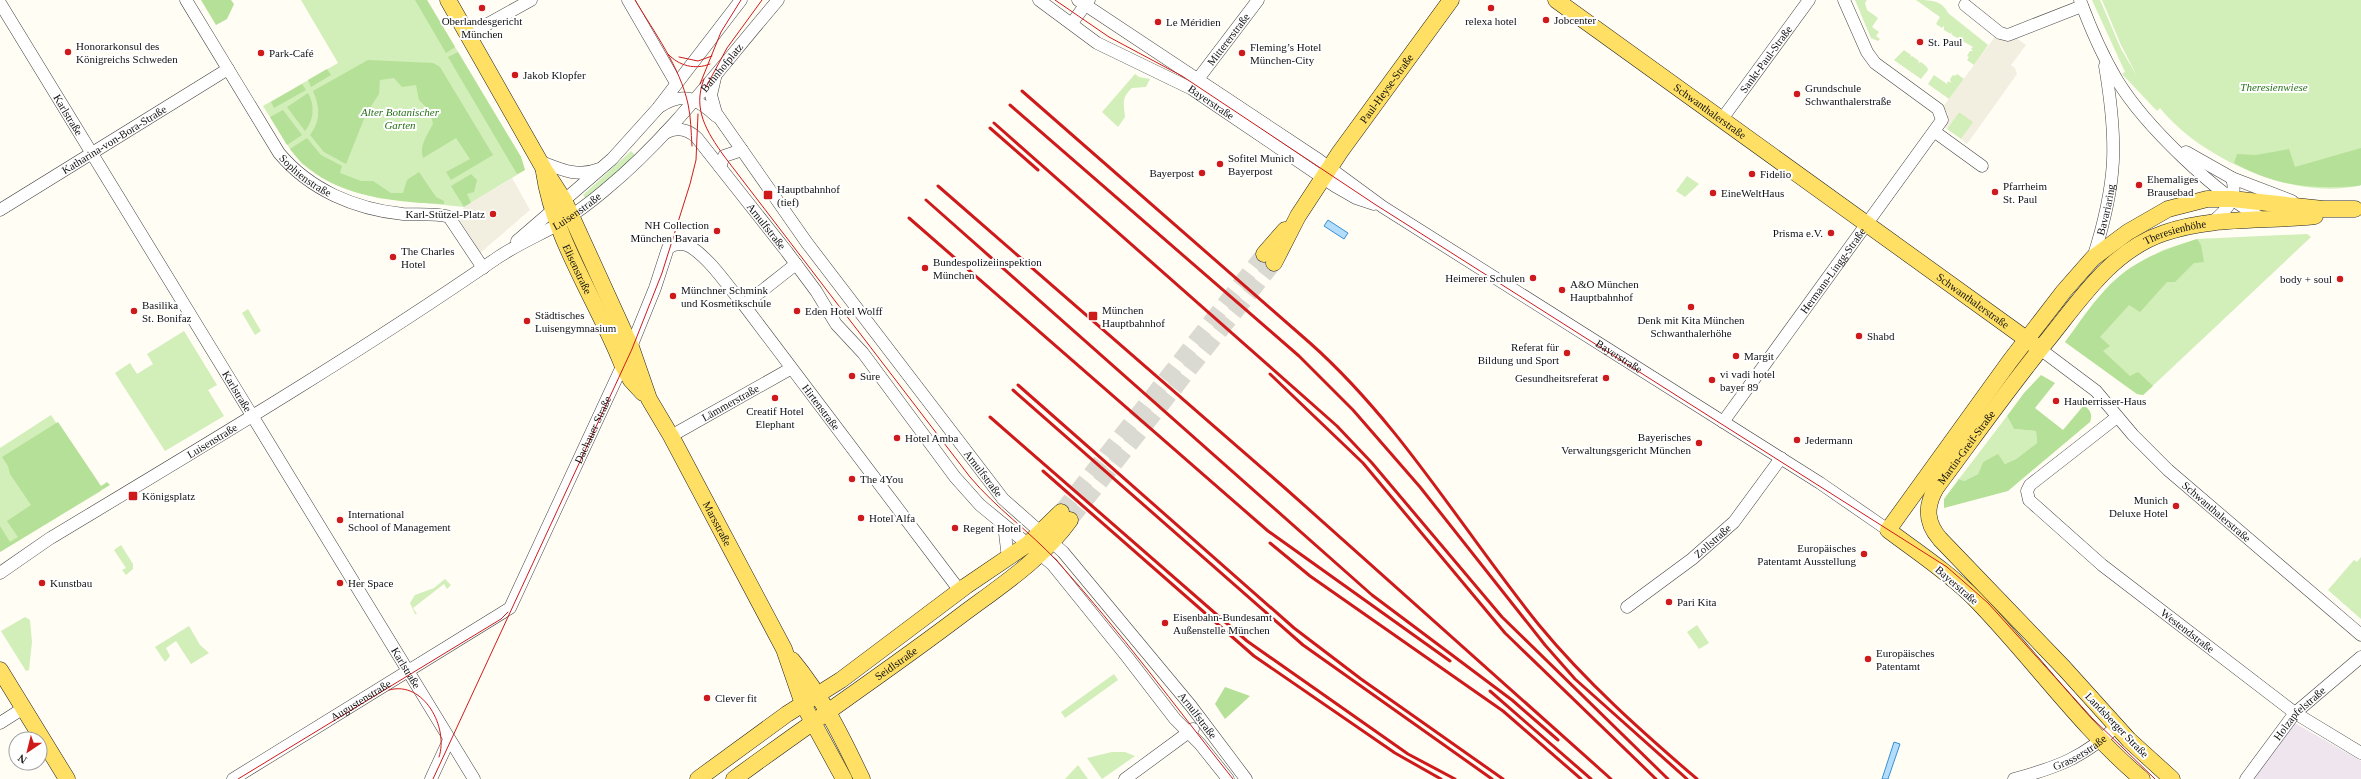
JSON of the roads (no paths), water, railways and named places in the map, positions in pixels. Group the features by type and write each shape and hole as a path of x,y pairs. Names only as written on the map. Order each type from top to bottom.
{"main road":[{"name":"Elisenstraße","path":"448,0 541,165 547,194 571,215 631,347"},
{"name":"Paul-Heyse-Straße","path":"1269,259 1326,172 1451,0"},
{"name":"Schwanthalerstraße","path":"1556,0 2040,349"},
{"name":"Theresienhöhe","path":"2093,258 2128,232 2168,210 2207,199 2232,199 2323,209 2358,209"},
{"name":"Elisenstraße","path":"558,205 558,224 622,364"},
{"name":"Theresienhöhe","path":"2040,349 2099,277 2123,255 2148,240 2177,229 2212,222 2314,216 2358,209"},
{"name":"Bavariaring","path":"2027,339 2077,275 2093,258"},
{"name":"Martin-Greif-Straße","path":"1890,527 2027,339"},
{"name":"Marsstraße","path":"631,347 649,399 671,436 784,649 803,704 844,779"},
{"name":"Martin-Greif-Straße","path":"1952,552 1930,525 1928,513 1932,497 2040,349"},
{"name":"Marsstraße","path":"622,364 631,380 649,399"},
{"path":"1048,537 1065,516"},
{"name":"Bayerstraße","path":"1890,527 1964,589 2047,678"},
{"name":"Seidlstraße","path":"698,779 803,704 818,696 960,591 1028,544 1048,537"},
{"name":"Seidlstraße","path":"734,779 944,629 1041,555 1048,537"},
{"name":"Bayerstraße","path":"1952,552 2064,668"},
{"name":"Marsstraße","path":"784,649 805,675 828,712 862,779"},
{"name":"Landsberger Straße","path":"2064,668 2117,726 2172,779"},
{"path":"0,670 22,709 67,779"},
{"name":"Landsberger Straße","path":"2047,678 2101,740 2142,779"}],"street":[{"name":"Sophienstraße","path":"186,0 279,153 293,170 330,193 374,210 449,217 483,268"},
{"path":"468,35 531,0"},
{"path":"628,0 676,83"},
{"path":"658,108 741,0"},
{"name":"Bahnhofplatz","path":"664,134 715,77 731,55 778,0"},
{"name":"Bayerstraße","path":"1039,0 1097,43 1192,89 1326,172"},
{"name":"Mittererstraße","path":"1198,79 1258,0"},
{"name":"Sankt-Paul-Straße","path":"1722,119 1809,0"},
{"name":"Hermann-Lingg-Straße","path":"1722,422 1935,132 1942,120 1938,109 1875,63 1867,52 1844,0"},
{"path":"1072,23 1084,2"},
{"name":"Bayerstraße","path":"1084,2 1198,79 1326,172 1356,198 1383,207 1890,527"},
{"name":"Karlstraße","path":"0,3 252,416 352,575 449,740 474,779"},
{"path":"1965,5 2000,33 2008,35 2081,3"},
{"name":"Bavariaring","path":"2081,3 2104,57 2126,94 2192,166 2232,199"},
{"name":"Bavariaring","path":"2093,258 2111,196 2114,158 2113,121 2104,57"},
{"name":"Katharina-von-Bora-Straße","path":"0,210 228,69"},
{"name":"Arnulfstraße","path":"715,77 712,99 720,119 804,239 1003,499 1048,537 1203,722 1246,779"},
{"path":"658,108 680,98 695,100"},
{"name":"Arnulfstraße","path":"695,100 720,119"},
{"name":"Luisenstraße","path":"0,573 49,539 252,416 483,268 502,254 602,168 628,142 658,108"},
{"path":"640,128 645,136 655,144"},
{"name":"Arnulfstraße","path":"664,134 677,129 693,134 796,264 836,324 863,353 955,477 980,505 1041,555 1076,593 1175,719 1228,779"},
{"path":"1935,132 1982,166"},
{"name":"Luisenstraße","path":"502,254 558,224 605,191 664,134"},
{"name":"Bavariaring","path":"2165,138 2232,178 2286,199 2323,209"},
{"path":"628,142 642,156"},
{"path":"720,167 724,156 742,150"},
{"name":"Luisenstraße","path":"541,165 573,173 587,174 602,168"},
{"path":"2212,222 2225,210 2232,199 2234,190 2232,178"},
{"path":"2232,199 2263,219"},
{"name":"Hirtenstraße","path":"668,248 679,244 692,247 710,265 744,305 790,369 838,428 960,591"},
{"name":"Dachauer Straße","path":"510,608 631,347 655,288 668,248"},
{"path":"744,305 796,264"},
{"name":"Schwanthalerstraße","path":"2040,349 2096,391 2117,417 2168,470 2361,635"},
{"name":"Lämmerstraße","path":"671,436 790,369"},
{"name":"Westendstraße","path":"2117,417 2030,485 2027,495 2031,503 2102,565 2295,713 2361,752"},
{"name":"Zollstraße","path":"1627,607 1696,555 1734,522 1781,458"},
{"path":"1004,524 1008,558"},
{"name":"Augustenstraße","path":"232,779 510,608"},
{"name":"Holzapfelstraße","path":"2246,779 2295,713 2361,657"},
{"path":"0,723 22,709"},
{"path":"1125,779 1203,722"},
{"name":"Grasserstraße","path":"2014,779 2068,761 2089,750 2117,726"},
{"path":"431,779 449,740"}],"water":[{"path":"1328,220 1348,233 1344,239 1324,226"},
{"path":"1894,742 1900,744 1888,779 1882,779"}],"tunnel":[{"path":"1061,512 1264,254"},
{"path":"1070,520 1274,263"}],"tram line":[{"path":"635,0 666,50 679,77 689,109 692,146"},
{"path":"700,84 721,32 741,0"},
{"path":"706,87 727,48 762,0"},
{"path":"1055,0 1109,37 1182,76 1376,205 1947,567 1988,603 2092,718 2155,779"},
{"path":"668,54 672,58 688,66 699,67 710,64"},
{"path":"679,57 698,61 712,56"},
{"path":"704,79 700,100 703,120 712,138 724,156 970,477 991,499 1046,550 1080,587 1125,641 1233,779"},
{"path":"433,779 632,349 662,273 690,184 696,160 698,114"},
{"path":"238,779 501,619 508,612"},
{"path":"389,690 402,689 413,692 423,699 431,709 437,720 440,733 441,745 439,757"}],"railway":[{"path":"1022,91 1310,343 1343,375 1402,443 1511,589 1557,646 1595,686 1655,743 1697,779"},
{"path":"1010,105 1299,356 1353,410 1420,487 1545,645 1575,679 1687,779"},
{"path":"994,123 1337,426 1372,463 1502,617 1668,779"},
{"path":"990,128 1038,170"},
{"path":"938,186 1286,489 1611,779"},
{"path":"926,200 1372,595 1512,700 1558,740"},
{"path":"909,218 1268,531 1450,661"},
{"path":"1270,374 1363,463 1505,633 1656,779"},
{"path":"1018,385 1294,628 1361,679 1503,779"},
{"path":"1013,390 1303,645 1492,779"},
{"path":"990,417 1247,641 1408,754 1455,779"},
{"path":"1043,471 1254,656 1395,753 1441,779"},
{"path":"1270,543 1310,576 1503,711 1581,779"},
{"path":"1490,691 1591,779"}],"place":[{"name":"Oberlandesgericht München","path":"482,8"},
{"name":"relexa hotel","path":"1491,8"},
{"name":"Jobcenter","path":"1546,20"},
{"name":"Le Méridien","path":"1158,22"},
{"name":"St. Paul","path":"1920,42"},
{"name":"Honorarkonsul des Königreichs Schweden","path":"68,52"},
{"name":"Park-Café","path":"261,53"},
{"name":"Fleming’s Hotel München-City","path":"1242,53"},
{"name":"Jakob Klopfer","path":"515,75"},
{"name":"Grundschule Schwanthalerstraße","path":"1797,94"},
{"name":"Sofitel Munich Bayerpost","path":"1220,164"},
{"name":"Bayerpost","path":"1202,173"},
{"name":"Fidelio","path":"1752,174"},
{"name":"Ehemaliges Brausebad","path":"2139,185"},
{"name":"Pfarrheim St. Paul","path":"1995,192"},
{"name":"EineWeltHaus","path":"1713,193"},
{"name":"Hauptbahnhof (tief)","path":"768,195"},
{"name":"Karl-Stützel-Platz","path":"493,214"},
{"name":"NH Collection München Bavaria","path":"717,231"},
{"name":"Prisma e.V.","path":"1831,233"},
{"name":"The Charles Hotel","path":"393,257"},
{"name":"Bundespolizeiinspektion München","path":"925,268"},
{"name":"Heimerer Schulen","path":"1533,278"},
{"name":"body + soul","path":"2340,279"},
{"name":"A&O München Hauptbahnhof","path":"1562,290"},
{"name":"Münchner Schmink und Kosmetikschule","path":"673,296"},
{"name":"Denk mit Kita München Schwanthalerhöhe","path":"1691,307"},
{"name":"Basilika St. Bonifaz","path":"134,311"},
{"name":"Eden Hotel Wolff","path":"797,311"},
{"name":"München Hauptbahnhof","path":"1093,316"},
{"name":"Städtisches Luisengymnasium","path":"527,321"},
{"name":"Shabd","path":"1859,336"},
{"name":"Referat für Bildung und Sport","path":"1567,353"},
{"name":"Margit","path":"1736,356"},
{"name":"Sure","path":"852,376"},
{"name":"Gesundheitsreferat","path":"1606,378"},
{"name":"vi vadi hotel bayer 89","path":"1712,380"},
{"name":"Creatif Hotel Elephant","path":"775,398"},
{"name":"Hauberrisser-Haus","path":"2056,401"},
{"name":"Hotel Amba","path":"897,438"},
{"name":"Jedermann","path":"1797,440"},
{"name":"Bayerisches Verwaltungsgericht München","path":"1699,443"},
{"name":"The 4You","path":"852,479"},
{"name":"Königsplatz","path":"133,496"},
{"name":"Munich Deluxe Hotel","path":"2176,506"},
{"name":"Hotel Alfa","path":"861,518"},
{"name":"International School of Management","path":"340,520"},
{"name":"Regent Hotel","path":"955,528"},
{"name":"Europäisches Patentamt Ausstellung","path":"1864,554"},
{"name":"Kunstbau","path":"42,583"},
{"name":"Her Space","path":"340,583"},
{"name":"Pari Kita","path":"1669,602"},
{"name":"Eisenbahn-Bundesamt Außenstelle München","path":"1165,623"},
{"name":"Europäisches Patentamt","path":"1868,659"},
{"name":"Clever fit","path":"707,698"}],"park label":[{"name":"Theresienwiese","path":"2274,87"},
{"name":"Alter Botanischer Garten","path":"400,118"}]}
